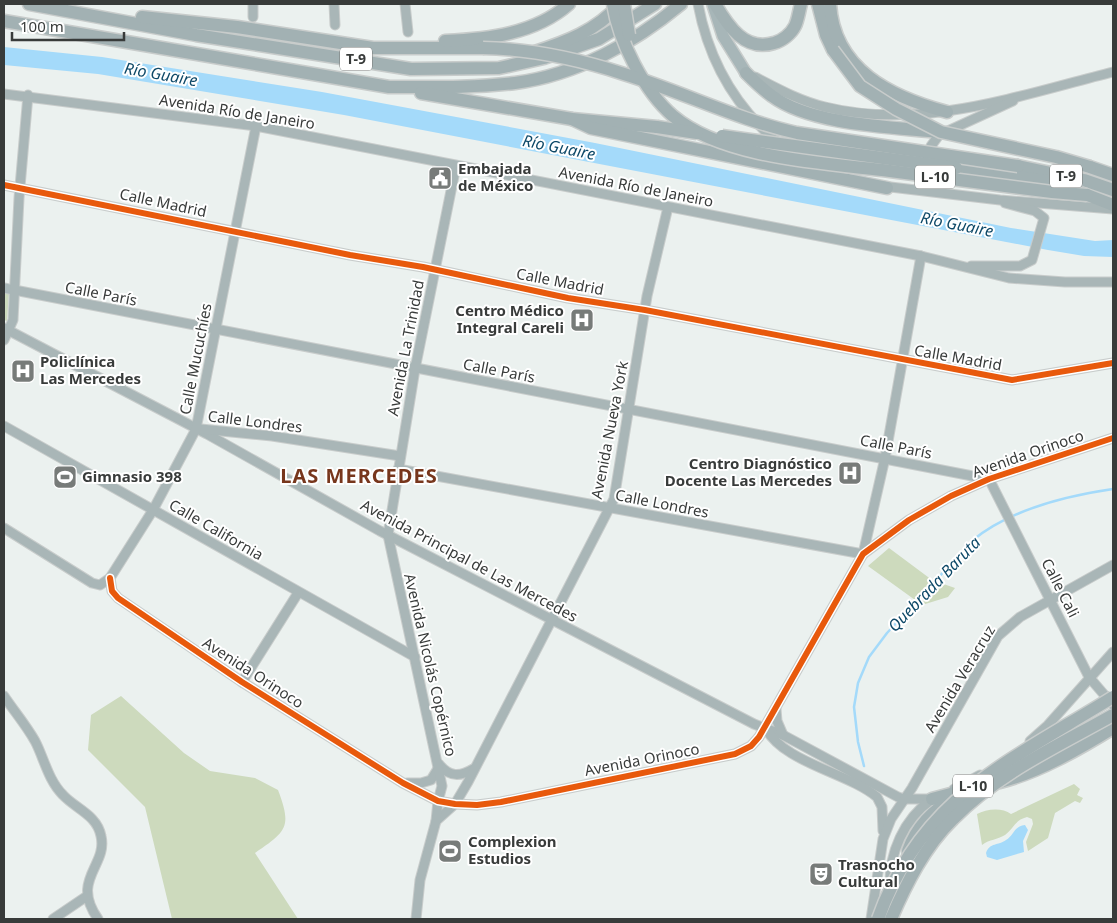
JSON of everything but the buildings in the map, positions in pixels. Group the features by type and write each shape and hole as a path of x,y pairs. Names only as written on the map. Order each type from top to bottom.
{"highway":[{"name":"T-9","path":"29,4 196,35 411,69 499,68 522,64 599,39 655,4"},
{"path":"46,6 237,28 360,47 396,49 482,43 540,24 569,4"},
{"path":"614,4 618,25 632,60 659,100 673,116"},
{"path":"376,62 470,62 523,56 574,39 606,20 620,4"},
{"path":"624,4 629,35 673,116"},
{"name":"T-9","path":"4,21 389,87 481,86 515,83 573,68 626,43 681,4"},
{"path":"714,4 738,36 750,43 760,45 778,42 787,36 796,24 801,4"},
{"path":"818,4 826,34 833,50 860,86 896,109 941,132"},
{"path":"830,4 841,44 850,58 864,73 880,87 905,99 947,112"},
{"name":"T-9","path":"482,43 539,52 624,74 742,117 797,134 1018,166 1084,180 1113,190"},
{"path":"746,73 773,97 795,108 849,122 941,132 1056,157 1113,174"},
{"path":"389,87 572,119 591,128 887,188"},
{"name":"L-10","path":"673,116 713,138 735,147 782,158 1052,192 1087,194"},
{"name":"L-10","path":"572,119 657,127 1054,182 1113,205"},
{"name":"L-10","path":"878,919 888,891 906,858 925,831 951,805 1010,758 1113,697"},
{"name":"L-10","path":"890,916 929,848 964,807 1009,774 1113,714"},
{"name":"L-10","path":"932,799 1014,778 1063,756 1113,728"},
{"name":"L-10","path":"890,916 900,874 917,832 945,803 982,786"}],"main road":[{"path":"714,4 723,36 746,73"}],"street":[{"path":"253,4 253,17"},
{"path":"334,4 335,25"},
{"path":"405,4 408,32"},
{"path":"698,4 708,44 720,72 744,110 793,154 887,188 1113,209"},
{"path":"746,73 804,100 851,112 878,115 947,112 1113,72"},
{"path":"984,198 943,188 936,183 928,165 931,146 939,135 1034,92"},
{"name":"Avenida Río de Janeiro","path":"4,94 28,95 256,126 921,256 1009,278 1057,282 1113,282"},
{"path":"4,340 6,329 13,320 20,188 28,95"},
{"name":"Calle Mucuchíes","path":"110,578 153,510 196,428 256,126"},
{"name":"Avenida La Trinidad","path":"388,535 415,369 456,166"},
{"name":"Calle Madrid","path":"4,185 568,298 645,310 901,361 1012,380 1113,363"},
{"path":"967,266 1020,266 1032,260 1044,218 1035,212 1011,206 1000,200"},
{"name":"Avenida Nueva York","path":"455,804 614,499 645,310 668,207"},
{"path":"863,554 885,458 921,256"},
{"name":"Calle París","path":"4,288 989,479"},
{"name":"Avenida Principal de Las Mercedes","path":"6,329 196,428 388,535 746,720 783,735 904,799 932,799"},
{"name":"Calle California","path":"4,426 415,657"},
{"name":"Calle Londres","path":"196,428 272,436 400,456"},
{"name":"Avenida Orinoco","path":"110,578 113,594 118,598 242,682 403,782 438,801 455,804 502,802 735,754 751,746 760,738 863,554 909,520 989,479 1113,438"},
{"name":"Calle Londres","path":"398,469 863,554"},
{"name":"Calle Cali","path":"989,479 1089,678 1113,705"},
{"path":"4,528 92,583 100,585 110,578"},
{"name":"Avenida Nicolás Copérnico","path":"388,535 439,764 442,786 438,801"},
{"name":"Avenida Veracruz","path":"882,839 891,819 998,636 1020,617 1113,565"},
{"path":"242,682 298,592"},
{"name":"L-10","path":"890,916 890,882 897,844 915,813 932,799 975,778 1037,736 1113,652"},
{"path":"4,696 35,741 51,777 63,795 84,809 99,830 102,847 89,882 87,896 92,910 98,919"},
{"path":"776,709 777,720 783,735"},
{"name":"Avenida Principal de Las Mercedes","path":"765,727 770,738 792,752 878,796 882,807 882,839"},
{"path":"439,764 452,775 462,775 473,769"},
{"path":"403,782 421,783 431,780 438,771 439,764"},
{"path":"416,919 420,880 436,821 438,801"},
{"path":"436,821 455,804"},
{"path":"871,919 882,839"},
{"path":"53,919 57,914 87,896"}],"green space":[{"path":"4,292 9,293 7,321 4,320"},
{"path":"889,548 932,580 955,588 948,597 922,605 868,566"},
{"path":"121,696 184,753 210,771 255,778 278,790 285,812 284,827 274,839 255,853 298,919 172,919 145,807 88,750 91,715"},
{"path":"1074,784 1080,789 1077,795 1083,798 1080,803 1075,801 1055,813 1048,838 1028,851 1026,842 1033,824 1032,819 1027,817 1017,822 1005,835 982,845 977,814 985,811 1003,810 1011,814"}],"water":[{"name":"Río Guaire","path":"4,47 102,57 322,92 595,143 1011,228 1095,241 1113,240 1113,257 1084,256 1048,250 344,115 98,74 4,65"},
{"path":"1025,825 1028,830 1023,841 1024,852 997,860 987,857 986,853 990,847 1006,840 1016,829"}],"waterway":[{"name":"Quebrada Baruta","path":"864,766 858,742 854,707 858,683 869,657 887,633 973,540 988,529 1021,512 1039,506 1058,500 1113,489"}],"cycle path":[{"path":"4,185 350,255 423,267 568,298 645,310 1012,380 1113,363"},
{"path":"110,578 112,591 118,598 242,682 403,783 438,801 477,805 501,802 735,754 751,746 759,737 863,554 909,520 951,496 989,479 1113,438"}],"place":[{"name":"Embajada de México","path":"440,178"},
{"name":"Centro Médico Integral Careli","path":"582,320"},
{"name":"Policlínica Las Mercedes","path":"23,371"},
{"name":"Centro Diagnóstico Docente Las Mercedes","path":"850,473"},
{"name":"Gimnasio 398","path":"65,477"},
{"name":"Complexion Estudios","path":"450,851"},
{"name":"Trasnocho Cultural","path":"821,874"}],"district":[{"name":"LAS MERCEDES","path":"359,476"}]}
